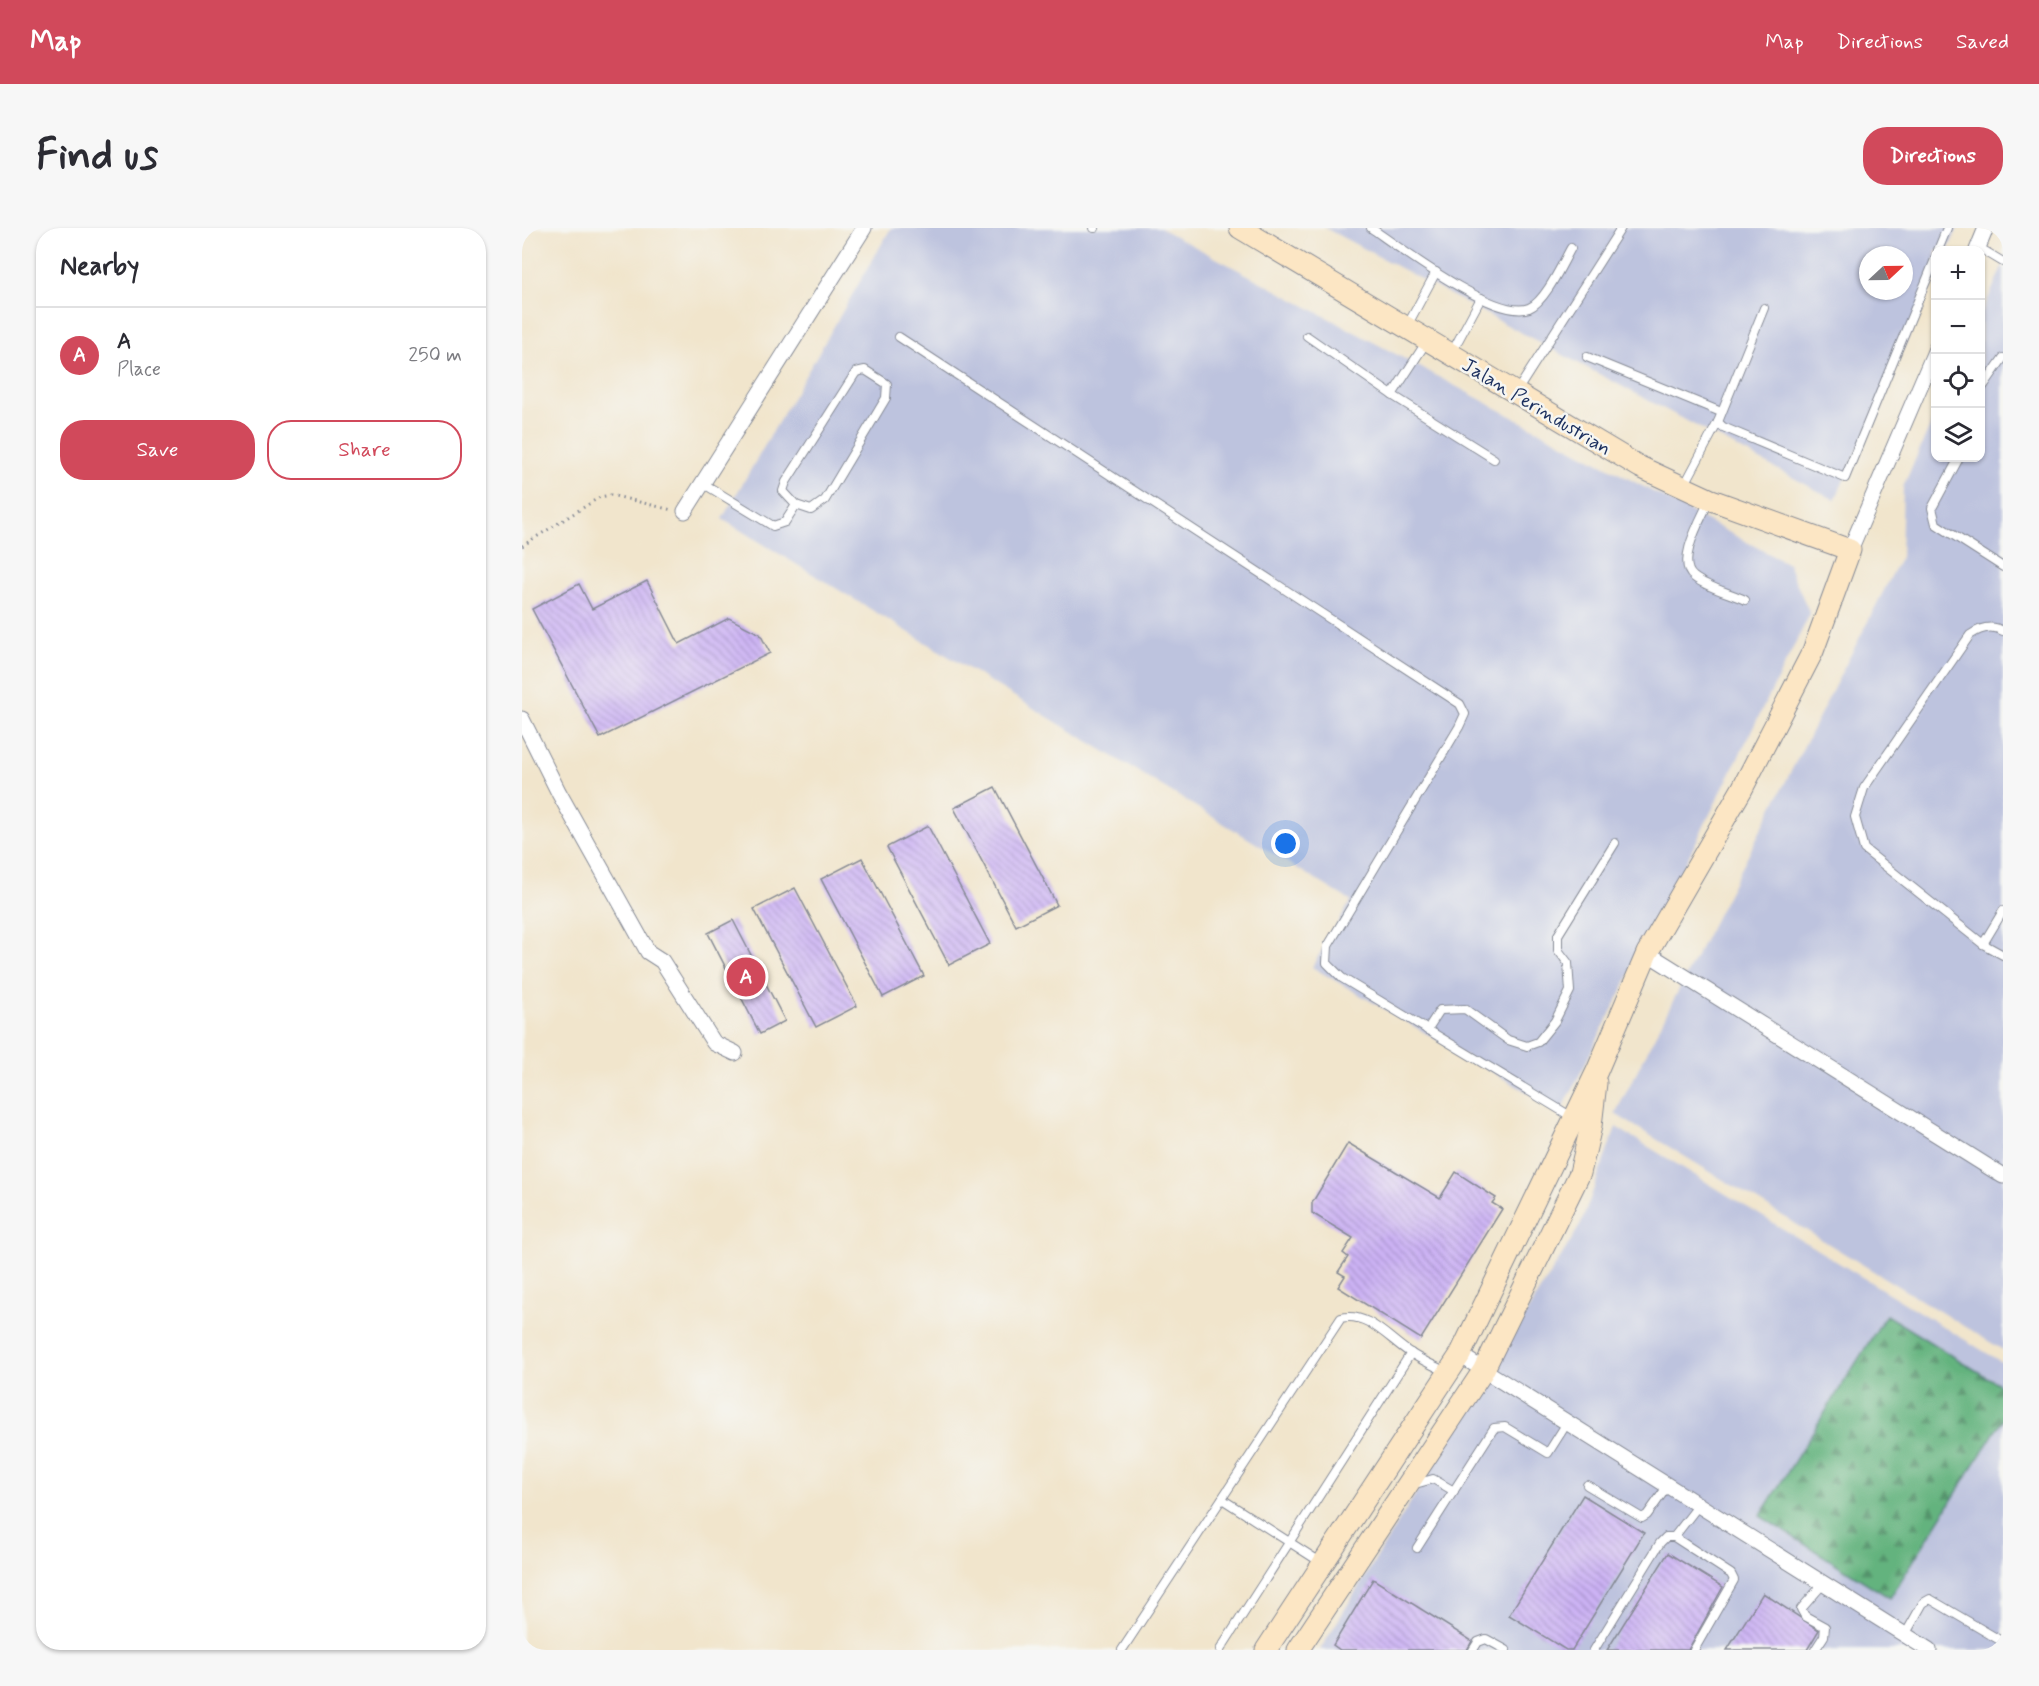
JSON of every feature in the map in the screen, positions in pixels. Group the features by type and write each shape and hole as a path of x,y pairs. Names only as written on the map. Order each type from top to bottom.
{"main road":[{"path":"1275,228 1284,253"},
{"name":"Jalan Perindustrian","path":"1244,229 1640,467 1709,500 1850,550"},
{"path":"1266,1650 1460,1355 1582,1122 1597,1071 1647,953 1742,789 1813,651 1850,550"},
{"path":"1298,1650 1483,1371 1580,1173 1582,1122"}],"street":[{"path":"685,511 864,228"},
{"path":"1979,246 1986,228"},
{"path":"1850,550 1932,354"},
{"path":"522,719 559,793 648,952 662,961 714,1043 735,1053"},
{"path":"1647,953 2003,1176"},
{"path":"1460,1355 1566,1424 1928,1650"}],"lane":[{"path":"1371,228 1436,272 1481,298 1513,311 1530,308 1540,300 1571,248"},
{"path":"1516,392 1622,228"},
{"path":"1940,246 1947,228"},
{"path":"1985,253 2003,262"},
{"path":"1718,422 1723,427 1845,478 1931,267"},
{"path":"1406,327 1436,272"},
{"path":"1451,354 1481,298"},
{"path":"1683,487 1718,422 1764,308"},
{"path":"1307,336 1392,395 1494,459"},
{"path":"899,337 1460,704 1465,714 1459,727 1328,946 1327,963 1342,978 1582,1122"},
{"path":"1392,395 1428,340"},
{"path":"1587,357 1721,412"},
{"path":"1985,384 2003,358"},
{"path":"865,370 886,384 886,398 825,500 811,510 796,506 786,498 783,491 786,482 856,372 865,370"},
{"path":"1957,462 1932,508 1936,524 2003,567"},
{"path":"704,484 772,526 785,522 796,506"},
{"path":"1709,500 1686,555 1687,568 1694,577 1745,600"},
{"path":"2003,631 1998,628 1981,628 1970,636 1864,788 1856,817 1864,849 1983,944 2003,955"},
{"path":"1427,1029 1440,1010 1465,1009 1508,1040 1527,1046 1538,1042 1555,1022 1570,991 1568,963 1558,950 1558,935 1615,843"},
{"path":"1983,944 2003,911"},
{"path":"1122,1650 1341,1318 1352,1315 1367,1321 1411,1353 1447,1372"},
{"path":"1220,1650 1411,1353"},
{"path":"1417,1548 1494,1428 1505,1427 1548,1453 1566,1424"},
{"path":"1404,1491 1424,1480 1433,1479 1454,1491"},
{"path":"1587,1485 1642,1518 1647,1515 1667,1487"},
{"path":"1222,1499 1322,1563"},
{"path":"1674,1537 1698,1506"},
{"path":"1594,1650 1660,1543 1666,1537 1674,1537 1731,1574 1734,1580 1694,1650"},
{"path":"1815,1650 1824,1636 1825,1628 1805,1616 1801,1609 1823,1584"},
{"path":"1905,1635 1923,1603 1930,1599 2003,1642"},
{"path":"1473,1650 1478,1642 1486,1639 1506,1650"}],"path":[{"path":"522,546 600,497 611,495 680,512 685,511"}],"shaded area":[{"path":"891,228 1160,228 1788,564 1810,614 1561,1112 1312,967 1351,901 722,519"},
{"path":"1325,228 1958,228 1950,246 1931,246 1931,287 1835,500"},
{"path":"2003,265 2003,1350 1615,1114 1901,557 1903,487 1931,424 1931,462 1985,462 1985,306"},
{"path":"1616,1127 2003,1363 2003,1650 1320,1650 1581,1224"}],"green space":[{"path":"1886,1315 2003,1387 2003,1419 1890,1598 1760,1516"}],"building":[{"path":"647,581 679,644 729,618 760,634 770,653 600,738 532,609 579,584 592,609"},
{"path":"995,787 1057,905 1016,926 954,808"},
{"path":"928,826 990,944 949,965 887,847"},
{"path":"862,858 924,976 883,997 821,879"},
{"path":"795,888 857,1006 816,1027 754,909"},
{"path":"733,920 785,1021 760,1034 708,933"},
{"path":"1348,1143 1440,1198 1456,1172 1496,1198 1492,1203 1502,1209 1421,1339 1338,1287 1345,1276 1338,1272 1348,1257 1343,1253 1353,1238 1312,1213 1312,1203"},
{"path":"1583,1495 1644,1533 1572,1650 1566,1650 1509,1615"},
{"path":"1668,1553 1723,1587 1688,1650 1607,1650"},
{"path":"1373,1579 1472,1641 1467,1650 1340,1650 1333,1645"},
{"path":"1763,1593 1819,1630 1807,1650 1727,1650"}],"place":[{"name":"A","path":"746,977"}]}
